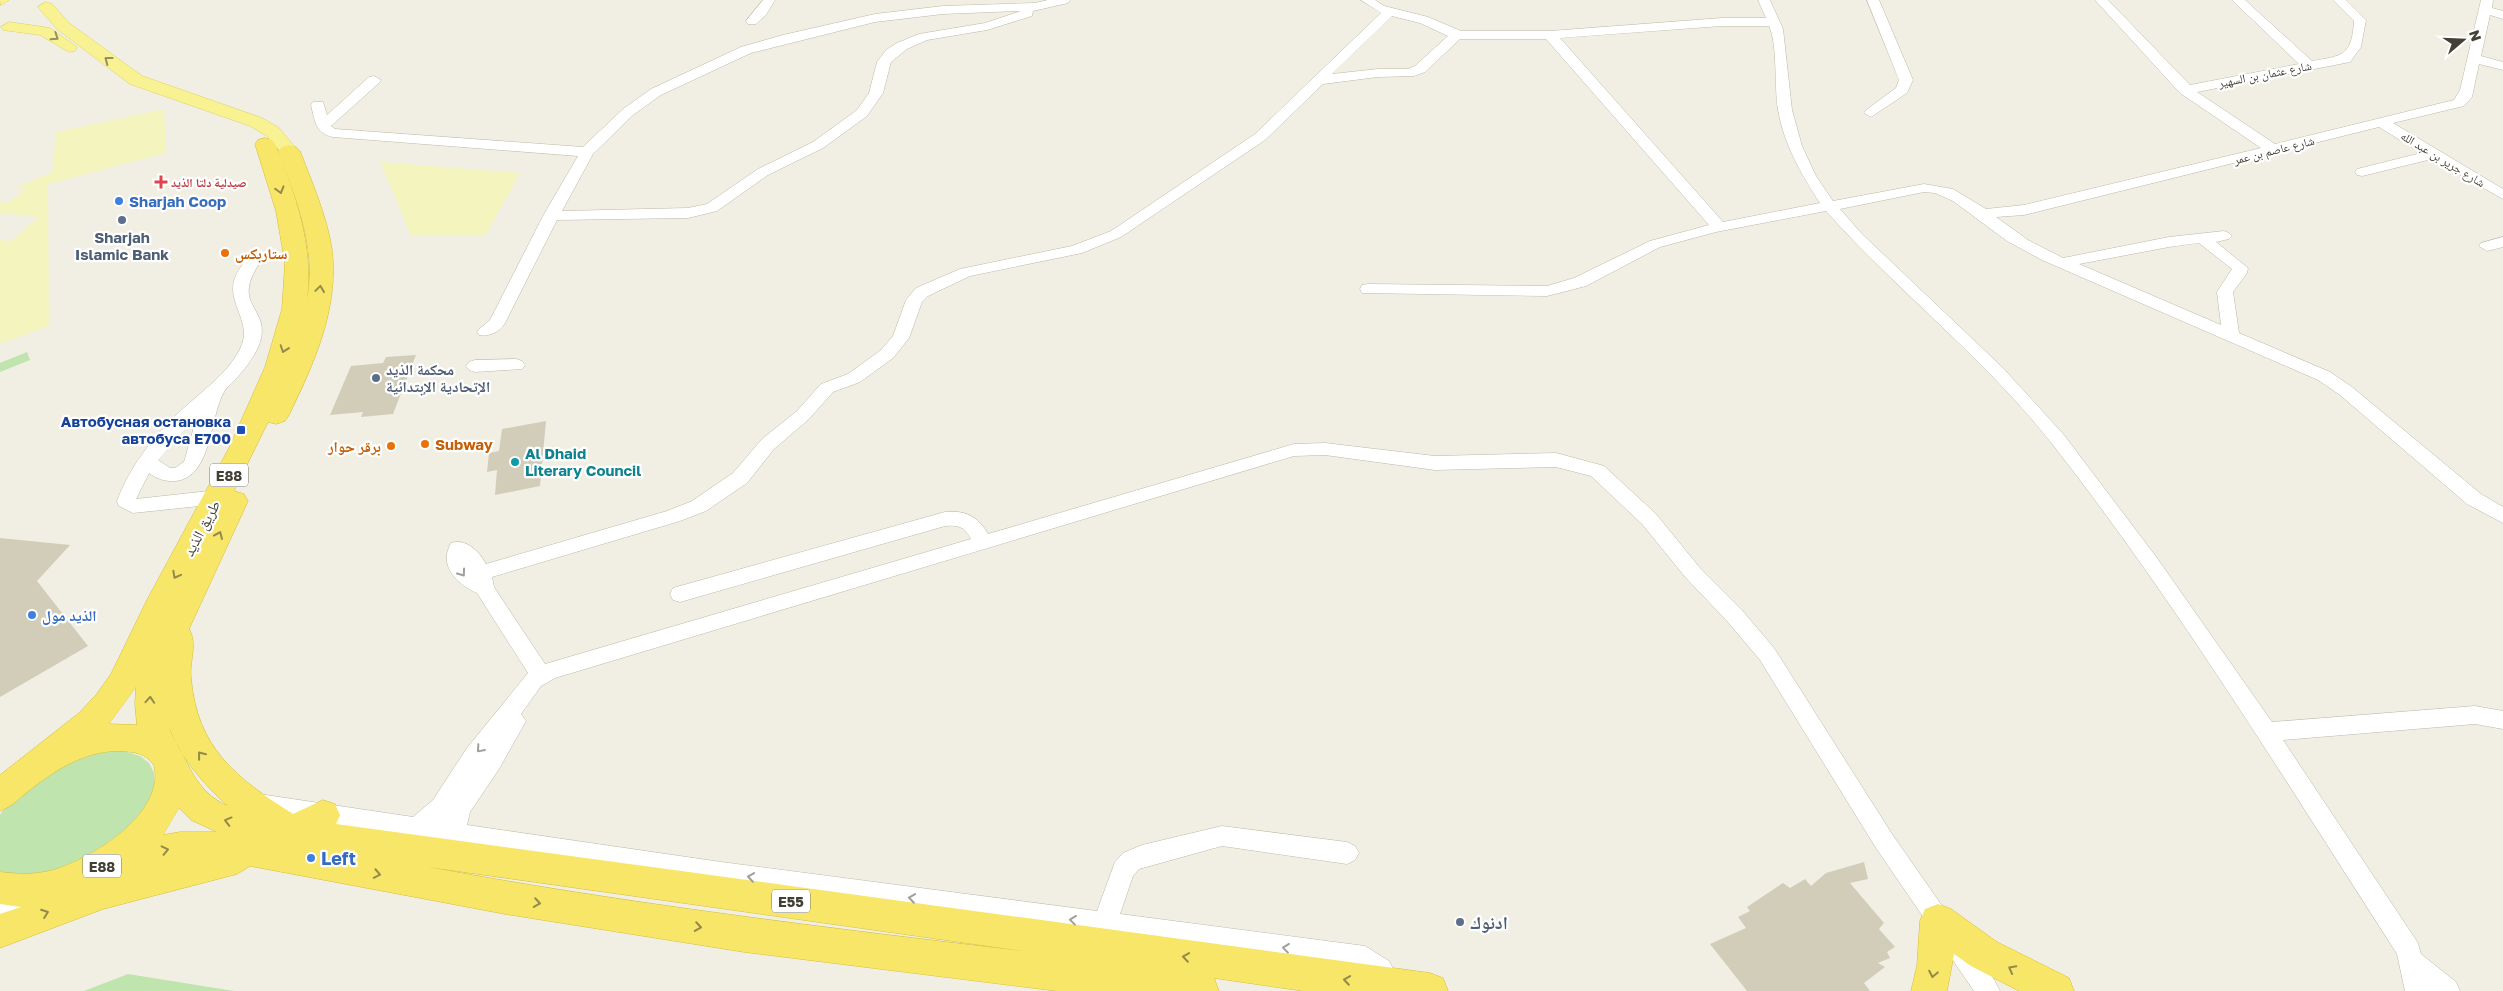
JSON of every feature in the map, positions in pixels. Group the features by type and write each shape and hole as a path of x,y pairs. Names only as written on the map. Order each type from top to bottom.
{"highway":[{"name":"طريق الذيد","path":"40,763 81,730 114,696 132,666 147,630 256,421 276,371 294,310 297,280 296,250 275,171 277,148"},
{"name":"طريق الذيد","path":"166,760 152,724 149,703 153,675 247,474 305,356 318,306 322,276 320,248 311,212 277,148"},
{"path":"186,607 175,655 175,687 180,714 189,740 225,785 246,802 291,831 324,814"},
{"path":"2,786 44,739 108,684 125,665 147,630"},
{"name":"E88","path":"0,888 22,892 57,886 116,857 136,841 152,823 164,805 171,788 166,760 145,740 126,737 103,739 82,744 40,763 2,786"},
{"name":"E55","path":"166,760 186,795 199,808 214,817 248,826 1430,991"},
{"path":"57,886 125,862 180,847 213,847 260,852 505,898 734,933 1201,991"},
{"path":"0,931 103,893 260,852"},
{"path":"1928,991 1935,966 1938,921"},
{"path":"1938,921 1984,954 2056,991"}],"main road":[{"path":"4,28 24,21 50,3 63,26 128,75 146,84 256,122 273,132 277,148"},
{"path":"4,28 44,31 122,85 235,126 277,148"}],"street":[{"path":"752,21 762,12 769,0"},
{"path":"551,216 688,213 712,208 763,172 818,145 862,113 873,100 884,62 902,46 924,37 1001,22 1042,6 1064,0"},
{"path":"1367,0 1389,12 1424,20 1456,35 1550,35 1722,22 1775,22"},
{"path":"1764,0 1775,22 1783,74 1785,110 1795,146 1809,176 1829,206 1857,237 1997,372 2058,439 2150,563 2266,732 2409,951 2409,958 2418,982 2418,991"},
{"path":"1871,112 1902,90 1906,80 1873,0"},
{"path":"2100,0 2185,90 2207,107 2274,150"},
{"path":"2238,0 2309,66"},
{"name":"شارع عثمان بن السهير","path":"2185,90 2345,59 2350,55 2360,20 2339,0"},
{"path":"2486,5 2503,15"},
{"name":"شارع عاصم بن عمر","path":"1982,214 2024,210 2459,104 2465,97 2486,5"},
{"path":"484,331 497,323 551,216 587,152 628,112 650,96 756,46 875,18 933,11 1042,6"},
{"path":"541,675 483,580 699,506 746,473 768,444 803,414 829,386 854,378 887,354 901,338 914,300 922,292 972,270 1076,250 1110,237 1260,137 1389,12"},
{"path":"1319,80 1378,73 1413,72 1420,69 1456,35"},
{"path":"1550,35 1719,227"},
{"path":"2474,58 2503,66"},
{"path":"323,126 374,80"},
{"path":"318,105 323,126 328,132 336,134 587,152"},
{"name":"شارع جرير بن عبد الله","path":"2382,124 2503,195"},
{"path":"2362,172 2433,154"},
{"path":"1368,289 1546,291 1564,288 1580,282 1655,244 1719,227 1933,188 1952,193 2026,246 2061,263 2300,364 2336,383 2474,499 2503,516"},
{"path":"2061,263 2202,238 2224,236"},
{"path":"2202,238 2240,268 2225,292 2231,336"},
{"path":"2487,246 2503,242"},
{"path":"218,497 128,505 128,497 148,461 183,419 217,389 246,354 253,338 254,324 242,299 240,288 243,276 253,261"},
{"path":"475,366 516,364"},
{"path":"148,461 156,470 169,476 177,475 189,469 203,424 217,389"},
{"path":"417,828 458,796 508,735 517,716 522,698 529,686 541,675 1284,453 1304,449 1325,450 1435,463 1556,460 1597,471 1649,519 1693,573 1734,614 1767,654 1818,738 1938,921 1975,969 1987,991"},
{"path":"680,594 944,519 953,518 968,521 978,530 982,543"},
{"path":"2266,732 2475,715 2503,720"},
{"path":"454,834 458,796"},
{"path":"246,802 721,873 1364,958 1380,969 1390,986"},
{"path":"1105,924 1123,870 1131,861 1142,856 1222,836 1347,853"},
{"path":"0,911 57,886"},
{"path":"2409,958 2432,980 2447,991"},
{"path":"1975,969 2000,991"}],"shaded area":[{"path":"27,352 30,360 0,372 0,363"},
{"path":"106,751 124,751 140,756 149,763 154,773 155,788 136,826 74,870 11,877 0,871 0,815 5,807 60,764"},
{"path":"128,974 234,991 84,991"}],"sand":[{"path":"164,109 166,153 48,184 49,326 0,344 0,240 11,241 39,217 0,213 0,202 6,203 26,190 15,188 52,172 56,132"},
{"path":"380,162 520,173 485,236 411,235"}],"building":[{"name":"محكمة الذيد الإتحادية الإبتدائية","path":"416,355 393,414 361,417 363,412 330,415 351,366 383,363 386,357"},
{"name":"Al Dhaid Literary Council","path":"546,421 540,486 495,495 497,470 487,472 489,453 499,451 502,429"},
{"name":"الذيد مول","path":"0,538 70,545 37,581 88,646 0,697"},
{"path":"1864,862 1868,879 1850,883 1884,923 1879,929 1895,947 1887,952 1890,958 1878,963 1885,967 1864,983 1870,991 1747,991 1710,944 1746,928 1738,917 1750,911 1747,907 1783,883 1790,888 1805,879 1811,886 1826,873"}],"place":[{"name":"صيدلية دلتا الذيد","path":"161,182"},
{"name":"Sharjah Coop","path":"119,201"},
{"name":"Sharjah Islamic Bank","path":"122,220"},
{"name":"ستاربكس","path":"225,253"},
{"name":"محكمة الذيد الإتحادية الإبتدائية","path":"376,378"},
{"name":"Автобусная остановка автобуса Е700","path":"241,430"},
{"name":"Subway","path":"425,444"},
{"name":"برقر حوار","path":"391,446"},
{"name":"Al Dhaid Literary Council","path":"515,462"},
{"name":"الذيد مول","path":"32,615"},
{"name":"Left","path":"311,858"},
{"name":"ادنوك","path":"1460,922"}]}
